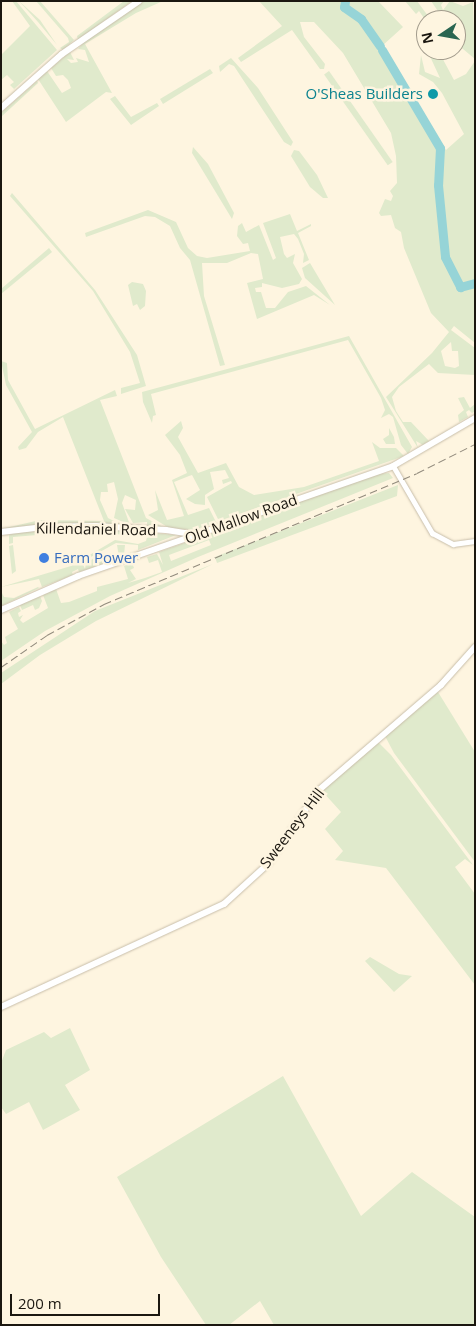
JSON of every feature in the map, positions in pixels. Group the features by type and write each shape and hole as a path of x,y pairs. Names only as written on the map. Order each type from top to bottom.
{"street":[{"path":"1,108 62,54 139,1"},
{"name":"Old Mallow Road","path":"1,610 78,576 393,466 475,418"},
{"path":"393,466 432,533 453,544 475,541"},
{"name":"Killendaniel Road","path":"1,532 44,526 95,526 166,530 186,533 189,538"},
{"name":"Sweeneys Hill","path":"1,1007 224,904 268,864 319,790 440,685 475,648"}],"green space":[{"path":"12,1 16,1 57,50 14,89 10,85 14,82 7,75 1,80 1,55 30,26"},
{"path":"19,1 40,20 57,45 38,22"},
{"path":"36,1 40,1 74,40 63,50 60,48 69,42 68,38"},
{"path":"124,1 132,1 78,40 77,36"},
{"path":"163,1 136,13 85,44 112,93 106,92 66,122 38,79 47,71 62,93 71,88 68,80 63,75 56,76 51,68 70,52 74,60 67,59 71,63 78,62 76,58 89,62 85,50 78,49 84,42 143,2"},
{"path":"259,1 378,1 403,27 382,46 446,150 464,134 442,93 433,82 419,74 420,60 422,60 425,72 440,78 432,60 443,60 454,80 466,74 475,61 475,343 454,326 451,330 475,348 475,375 438,373 429,364 399,387 392,397 396,411 403,422 411,422 429,441 423,445 416,441 418,448 386,397 432,353 449,332 431,313 404,248 401,232 395,228 391,215 381,216 379,213 385,199 391,201 393,196 390,191 397,183 396,156 391,133 343,53 314,22 300,22 304,37 325,64 324,69 320,69 292,30 241,62 238,58 282,26","holes":["451,342 452,351 458,351 459,366 455,368 445,366 441,351"]},
{"path":"405,1 417,1 424,10 416,10 416,14"},
{"path":"431,1 444,1 441,5 443,10 437,10"},
{"path":"450,1 463,6 473,2 475,59 466,52 466,10 443,10"},
{"path":"231,58 258,88 293,142 291,146 284,142 234,66 229,64 220,72 219,66"},
{"path":"210,69 213,73 163,104 160,99"},
{"path":"329,71 393,162 388,165 324,74"},
{"path":"37,81 38,83 1,117 1,113"},
{"path":"115,96 131,117 157,103 159,106 131,125 110,99"},
{"path":"193,147 208,164 234,213 232,219 192,153"},
{"path":"294,150 299,151 317,175 328,198 323,198 310,187 291,156"},
{"path":"12,193 95,290 137,355 146,386 121,394 121,388 140,383 130,352 93,291 10,196"},
{"path":"148,210 176,222 188,248 197,256 207,258 250,251 248,243 243,244 237,236 238,226 242,223 246,232 259,225 273,260 276,258 263,223 290,214 297,231 311,224 311,226 298,233 309,260 303,263 304,254 294,234 280,237 284,254 287,258 295,254 293,263 302,279 299,284 282,288 262,283 262,287 255,288 256,292 261,292 266,308 275,308 288,292 306,286 330,305 314,295 257,319 247,283 263,279 258,254 251,253 227,263 202,263 204,296 225,365 220,366 190,260 180,248 170,226 155,217 145,216 86,237 85,233"},
{"path":"49,248 52,252 1,294 1,289"},
{"path":"310,263 335,305 305,278 302,268"},
{"path":"132,282 143,284 146,291 145,306 140,310 137,304 133,306 128,285"},
{"path":"349,336 412,447 408,454 401,445 393,417 389,414 381,418 385,410 381,398 348,340 151,394 156,415 153,416 152,423 143,402 142,392"},
{"path":"1,361 7,363 8,380 35,429 115,390 117,396 100,400 146,518 163,527 147,526 147,522 133,523 125,509 135,510 136,500 125,495 122,503 130,525 114,518 118,499 114,482 107,484 108,492 101,492 100,500 108,518 122,525 41,524 1,529 40,520 104,521 63,417 38,432 26,448 19,450 18,447 32,432 6,385"},
{"path":"464,397 470,408 475,404 475,411 472,413 469,410 466,412 468,417 459,422 458,415 464,410 458,398"},
{"path":"181,421 183,428 178,437 198,473 226,463 239,487 254,495 304,487 379,461 372,442 380,448 396,448 404,456 219,521 207,497 232,483 231,481 223,484 222,480 229,478 225,470 210,472 214,489 205,495 205,505 195,504 186,499 200,490 192,475 174,482 188,515 209,508 216,522 194,530 169,528 148,515 158,510 155,490 167,520 184,516 172,480 187,473 180,455 165,435"},
{"path":"389,428 394,437 395,444 386,444 383,439 389,435"},
{"path":"389,473 393,478 198,557 110,596 45,631 1,661 1,641 4,645 7,643 5,637 18,629 9,612 19,607 21,611 18,613 19,617 23,615 20,620 23,623 48,608 43,595 56,589 61,603 69,602 97,591 97,587 128,579 124,566 132,563 134,568 130,570 136,579 128,583 162,572 158,560 149,563 147,557 157,554 163,565 159,552 378,474","holes":["209,540 211,545 171,561 169,555"]},
{"path":"398,485 397,496 217,563 215,557"},
{"path":"87,528 176,535 138,550 138,545 116,543 82,562 85,569 86,563 94,558 97,563 109,558 111,561 79,572 78,569 72,572 73,575 42,587 39,579 1,587 71,566 115,540 138,544 146,541 147,537 84,531"},
{"path":"66,529 74,532 13,537 13,543 9,544 9,535 1,537 25,530"},
{"path":"13,545 16,571 12,574 9,546"},
{"path":"117,545 125,545 124,555 137,550 115,559 119,557"},
{"path":"213,564 96,621 40,655 1,684 1,673 95,611"},
{"path":"38,587 1,606 2,593 4,597 14,598"},
{"path":"40,596 42,601 39,608 35,610 33,605 22,610 20,605"},
{"path":"438,692 475,752 475,862 394,753 385,736"},
{"path":"378,742 391,755 473,865 465,859 455,867 475,894 475,985 386,868 335,860 343,851 325,829 341,812 322,791"},
{"path":"370,957 399,974 412,976 394,992 365,961"},
{"path":"70,1028 90,1070 65,1085 80,1110 43,1130 29,1102 6,1114 1,1107 1,1063 6,1050 44,1032 51,1038"},
{"path":"283,1076 361,1216 412,1172 475,1217 475,1325 274,1325 260,1301 229,1325 206,1325 161,1257 117,1177"}],"waterway":[{"path":"345,1 344,7 361,19 380,46"},
{"path":"382,50 440,148 438,185 445,257 460,287 475,283"}],"railway":[{"path":"1,667 47,635 104,604 417,473 475,444"}],"place":[{"name":"O'Sheas Builders","path":"433,94"},
{"name":"Farm Power","path":"44,558"}]}
